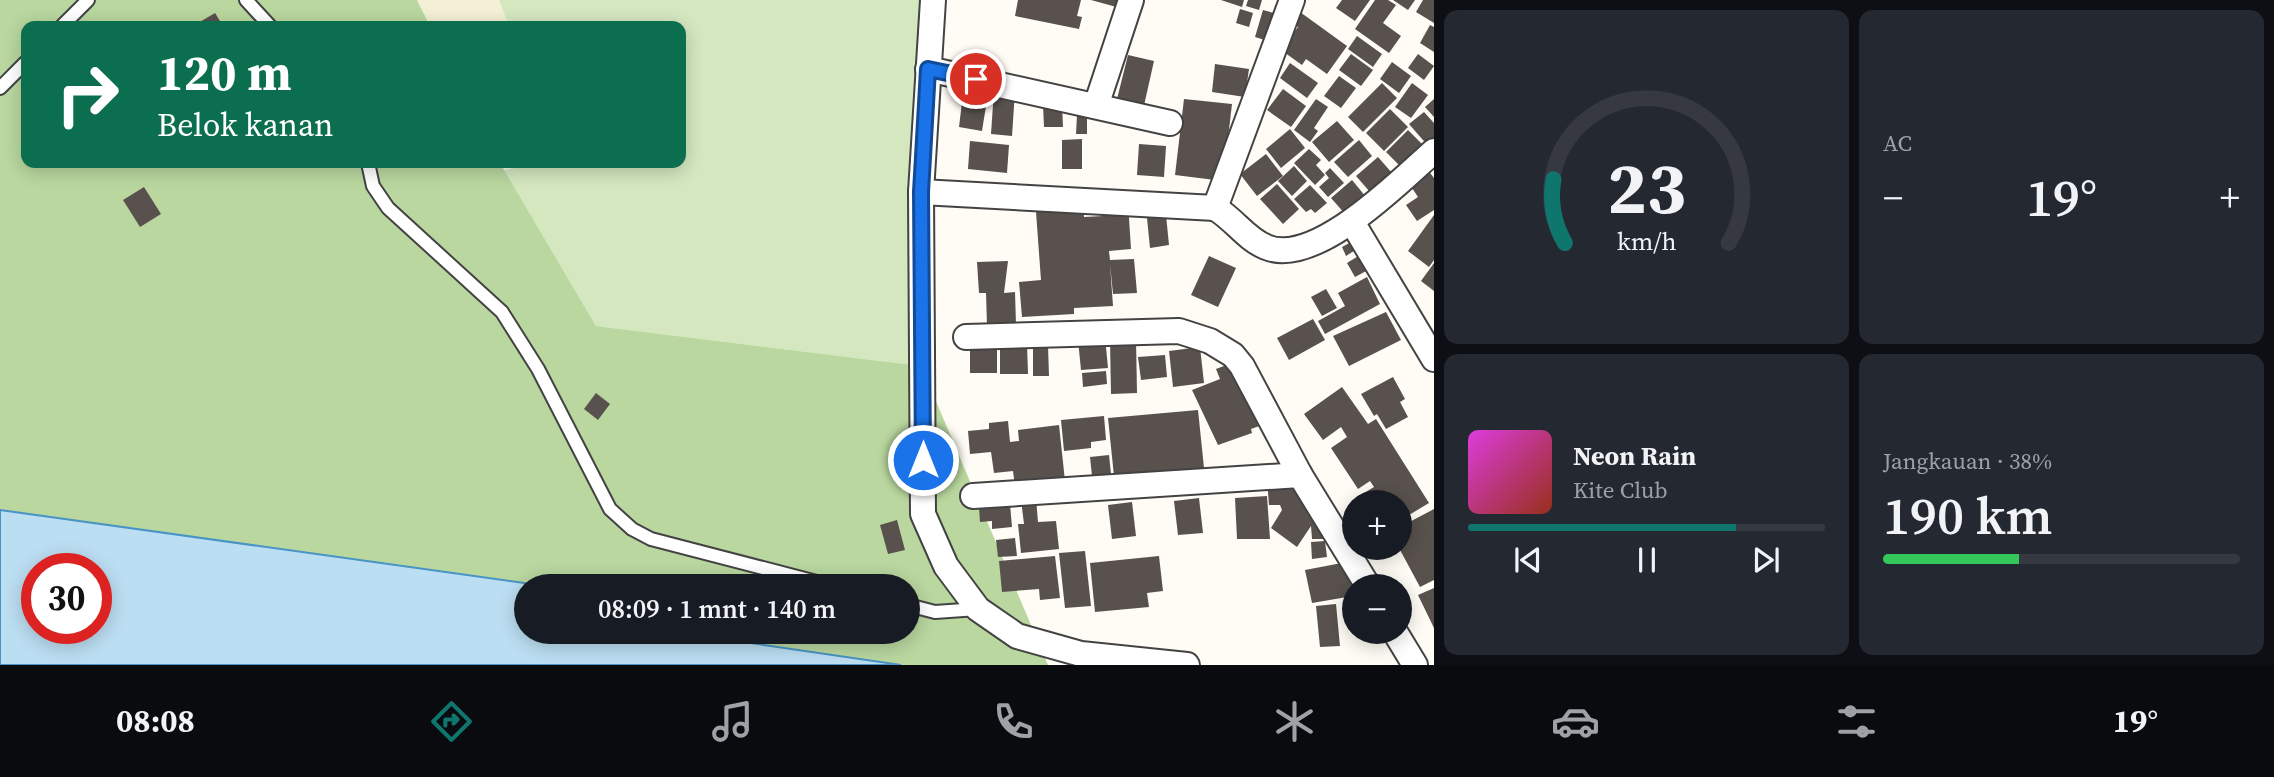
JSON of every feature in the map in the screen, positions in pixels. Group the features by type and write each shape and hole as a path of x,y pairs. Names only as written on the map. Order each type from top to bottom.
{"street":[{"path":"933,0 921,192 923,514 946,566 978,609 1017,636 1081,654 1187,665"},
{"path":"1096,106 1131,0"},
{"path":"1215,208 1292,0"},
{"path":"928,69 1170,123"},
{"path":"921,192 1215,208 1230,216 1250,238 1268,248 1283,250 1309,245 1352,222 1434,151"},
{"path":"1352,222 1434,359"},
{"path":"966,337 1179,331 1196,335 1222,348 1242,366 1300,475 1361,574"},
{"path":"973,496 1300,475"},
{"path":"1402,644 1415,665"}],"lane":[{"path":"67,21 88,0"},
{"path":"246,0 265,21"},
{"path":"0,88 21,67"},
{"path":"369,168 373,186 388,208 502,312 538,369 610,509 632,529 651,539 786,574"},
{"path":"920,608 935,612 978,609"}],"shaded area":[{"path":"417,0 499,0 507,21 428,21"}],"green space":[{"path":"0,0 417,0 428,21 21,21 21,168 503,168 596,326 921,366 1048,665 901,665 762,644 920,644 920,574 514,574 514,584 0,512"},
{"path":"499,0 932,0 921,366 596,326 504,170 686,168 686,21 507,21"}],"water":[{"path":"0,510 514,582 514,644 757,644 901,665 0,665"}],"building":[{"path":"1018,0 1081,0 1077,16 1082,17 1079,29 1015,16"},
{"path":"1091,0 1122,0 1120,8"},
{"path":"1221,0 1244,0 1242,7"},
{"path":"1248,0 1262,0 1259,10 1246,6"},
{"path":"1342,0 1370,0 1355,21 1336,8"},
{"path":"1375,0 1388,0 1396,5 1383,23 1401,36 1389,53 1355,29"},
{"path":"1393,0 1415,0 1408,10"},
{"path":"1423,0 1434,0 1434,23 1416,12"},
{"path":"1240,9 1253,13 1249,27 1236,23"},
{"path":"1263,10 1277,14 1268,41 1255,37"},
{"path":"1300,12 1347,46 1327,74 1306,59 1302,65 1281,50 1298,27 1292,23"},
{"path":"215,13 220,21 201,21"},
{"path":"1430,25 1434,27 1434,52 1420,43"},
{"path":"1357,36 1382,54 1373,67 1348,49"},
{"path":"1351,54 1373,70 1361,86 1339,70"},
{"path":"1418,54 1434,66 1424,80 1408,68"},
{"path":"1128,55 1154,61 1143,110 1116,103"},
{"path":"1392,62 1411,76 1399,93 1380,79"},
{"path":"1290,63 1318,83 1307,98 1280,78"},
{"path":"1215,64 1249,69 1245,97 1212,92"},
{"path":"1339,76 1356,88 1341,108 1324,96"},
{"path":"1382,83 1397,98 1363,132 1348,117"},
{"path":"1412,83 1428,95 1411,118 1395,107"},
{"path":"1283,89 1306,106 1291,127 1267,110"},
{"path":"994,90 1015,91 1012,136 991,134"},
{"path":"1184,99 1232,104 1223,181 1175,175"},
{"path":"1316,99 1328,107 1314,128 1318,131 1310,142 1294,130"},
{"path":"1434,99 1434,117 1425,107"},
{"path":"962,102 986,106 982,131 959,127"},
{"path":"1062,104 1063,127 1044,127 1043,105"},
{"path":"1390,109 1408,127 1384,151 1366,133"},
{"path":"1424,112 1434,123 1434,143 1429,147 1409,124"},
{"path":"1077,115 1087,115 1087,134 1076,134"},
{"path":"1337,121 1354,140 1329,162 1312,142"},
{"path":"1290,129 1305,148 1281,168 1266,149"},
{"path":"1408,130 1424,146 1402,168 1386,152"},
{"path":"1082,139 1082,169 1062,169 1062,140"},
{"path":"1359,140 1372,156 1348,177 1334,162"},
{"path":"970,141 1009,145 1007,173 968,169"},
{"path":"1139,144 1166,146 1164,177 1137,175"},
{"path":"1309,149 1321,160 1316,165 1325,175 1315,185 1294,163"},
{"path":"1266,154 1283,176 1257,196 1240,174"},
{"path":"1378,157 1392,173 1370,192 1356,176"},
{"path":"1294,166 1307,181 1292,196 1278,181"},
{"path":"1330,168 1344,183 1328,197 1319,187 1329,178 1325,173"},
{"path":"1427,169 1434,178 1434,210 1417,221 1406,205 1418,197 1408,182"},
{"path":"1352,180 1366,197 1346,215 1331,198"},
{"path":"1277,184 1299,209 1283,224 1260,199"},
{"path":"1310,185 1327,203 1315,213 1311,209 1306,212 1294,199"},
{"path":"144,187 161,214 140,227 123,200"},
{"path":"1128,203 1131,249 1109,251 1110,260 1134,259 1137,293 1113,294 1110,264 1113,306 1074,308 1074,314 1022,317 1019,282 1041,280 1036,212 1066,211 1083,204 1084,217 1103,216 1102,205"},
{"path":"1166,215 1169,245 1150,248 1147,218"},
{"path":"1434,215 1434,260 1429,267 1408,251"},
{"path":"1353,241 1357,249 1346,256 1342,247"},
{"path":"1360,255 1368,270 1355,277 1347,263"},
{"path":"1209,256 1236,268 1218,307 1191,295"},
{"path":"1008,261 1004,293 1015,292 1016,325 987,326 986,293 979,293 977,262"},
{"path":"1434,263 1434,291 1421,281"},
{"path":"1367,277 1380,304 1325,334 1318,321 1345,306 1338,293"},
{"path":"1326,289 1337,308 1322,316 1311,297"},
{"path":"1386,312 1401,340 1349,366 1333,336"},
{"path":"1313,319 1325,340 1289,360 1277,338"},
{"path":"1105,337 1108,368 1081,370 1078,340"},
{"path":"1110,340 1136,340 1137,393 1111,394"},
{"path":"970,344 997,344 997,373 970,373"},
{"path":"1000,344 1027,344 1028,374 1000,374"},
{"path":"1033,346 1048,346 1049,376 1033,376"},
{"path":"1200,347 1204,383 1173,387 1169,351"},
{"path":"1165,355 1167,377 1141,380 1138,357"},
{"path":"1237,361 1265,424 1251,429 1252,433 1218,445 1192,390 1220,379 1216,369"},
{"path":"1106,371 1107,384 1083,387 1082,373"},
{"path":"1393,377 1405,399 1400,402 1408,417 1386,429 1377,414 1374,416 1361,394"},
{"path":"1342,387 1368,424 1376,419 1429,503 1412,513 1412,490 1369,490 1374,487 1370,481 1358,489 1331,448 1347,437 1341,427 1323,440 1304,414"},
{"path":"596,393 610,404 598,420 584,409"},
{"path":"1198,410 1204,468 1114,476 1108,418"},
{"path":"1104,416 1106,440 1091,442 1091,448 1064,451 1061,420"},
{"path":"1008,421 1010,442 1019,441 1018,430 1059,425 1065,481 1015,486 1013,471 994,473 991,452 970,454 968,431 989,429 989,423"},
{"path":"1109,455 1111,474 1092,476 1090,457"},
{"path":"1290,478 1328,539 1312,539 1311,526 1297,547 1271,528 1282,510 1280,505 1269,505 1267,480"},
{"path":"1267,496 1270,539 1237,539 1235,498"},
{"path":"1036,498 1038,522 1056,521 1059,549 1021,553 1018,524 1024,524 1021,500"},
{"path":"1199,498 1203,533 1178,535 1174,501"},
{"path":"1132,502 1136,536 1112,539 1108,505"},
{"path":"1010,504 1012,527 992,529 992,521 980,522 979,507"},
{"path":"1434,509 1434,580 1420,587 1405,560 1412,560 1412,521"},
{"path":"897,520 905,550 888,554 880,525"},
{"path":"1015,538 1017,556 998,557 996,540"},
{"path":"1325,541 1327,557 1312,559 1311,542"},
{"path":"1085,551 1091,606 1065,608 1059,553"},
{"path":"1055,556 1060,598 1040,600 1039,589 1002,592 999,561"},
{"path":"1159,556 1163,591 1147,593 1149,607 1095,612 1090,563"},
{"path":"1347,562 1349,574 1342,574 1342,598 1312,603 1305,570"},
{"path":"1434,588 1434,628 1418,595"},
{"path":"1336,604 1340,646 1320,647 1316,606"}],"route":[{"path":"923,460 921,192 928,69 976,79"}]}
